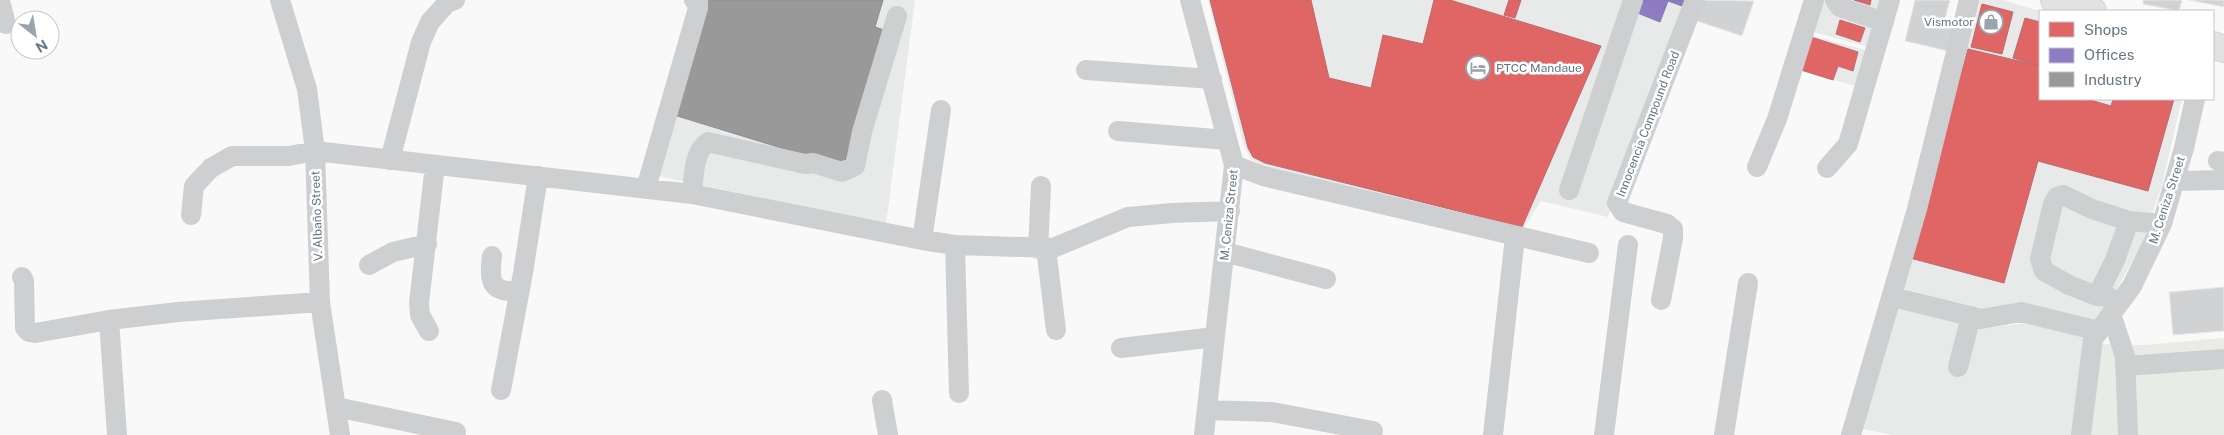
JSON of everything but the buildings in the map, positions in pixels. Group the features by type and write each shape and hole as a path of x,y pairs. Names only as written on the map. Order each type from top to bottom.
{"main road":[{"path":"2054,0 2090,10"}],"street":[{"path":"0,0 6,24"},
{"name":"V. Albaño Street","path":"280,0 307,89 315,151 320,302 340,435"},
{"path":"390,160 421,42 430,22 447,3 456,0"},
{"path":"646,188 698,8 698,2 694,0"},
{"name":"M. Ceniza Street","path":"1190,0 1234,165 1204,435"},
{"path":"1569,190 1633,0"},
{"name":"Innocencia Compound Road","path":"1661,300 1673,229 1668,224 1623,212 1617,203 1695,0"},
{"path":"1757,167 1777,119 1814,0"},
{"path":"1835,0 1840,7 1884,22"},
{"path":"1827,168 1848,144 1874,62 1890,0"},
{"path":"1851,435 1893,297 1917,209 1969,0"},
{"path":"692,194 698,153 701,146 708,142 805,164 814,163 842,172 855,166 862,132 897,16"},
{"path":"1086,70 1212,79"},
{"name":"M. Ceniza Street","path":"2081,435 2093,339 2136,279 2162,224 2175,181 2195,100"},
{"path":"922,240 941,110"},
{"path":"1118,131 1227,140"},
{"path":"191,215 194,186 211,168 232,156 289,156 315,151 692,194 955,245 1053,248 1128,217 1230,211"},
{"path":"430,331 420,314 418,303 427,244 435,165"},
{"path":"1234,165 1263,176 1589,253"},
{"path":"2175,181 2222,168"},
{"path":"501,390 538,176"},
{"path":"1041,186 1042,249 1056,330"},
{"path":"2123,298 2097,296 2069,285 2044,271 2040,259 2053,204 2057,197 2063,196 2092,209 2128,221 2162,224"},
{"path":"2097,296 2115,260 2128,221"},
{"path":"1493,435 1515,237"},
{"path":"369,265 393,252 427,244"},
{"path":"955,245 960,393"},
{"path":"1604,435 1628,245"},
{"path":"1225,252 1326,279"},
{"path":"492,256 489,276 495,287 505,292 519,292"},
{"path":"22,277 24,281 25,328 29,332 35,333 109,320 178,312 320,302"},
{"path":"1724,435 1748,283"},
{"path":"1893,297 1981,319 2022,312 2099,331"},
{"path":"2111,314 2125,356 2128,435"},
{"path":"1958,367 1971,316"},
{"path":"109,320 117,435"},
{"path":"1121,348 1215,338"},
{"path":"2125,366 2224,358"},
{"path":"882,400 888,435"},
{"path":"336,407 456,432"},
{"path":"1208,410 1272,412 1373,432"}],"shaded area":[{"path":"707,0 915,0 886,224 653,175"},
{"path":"1208,0 1689,0 1608,217 1541,201 1522,231 1263,166 1251,159 1244,146"},
{"path":"1820,0 1886,0 1872,48 1810,31"},
{"path":"1974,0 2002,0 2039,11 2039,100 2182,100 2162,185 2143,242 2098,323 1980,310 1898,287"},
{"path":"1809,35 1869,51 1858,87 1799,70"},
{"path":"1892,307 1978,329 2026,323 2088,336 2075,435 1892,435 1859,428"},
{"path":"2224,338 2224,435 2088,435 2100,344 2143,345"}],"place":[{"name":"Vismotor","path":"1991,22"},
{"name":"PTCC Mandaue","path":"1478,68"}]}
